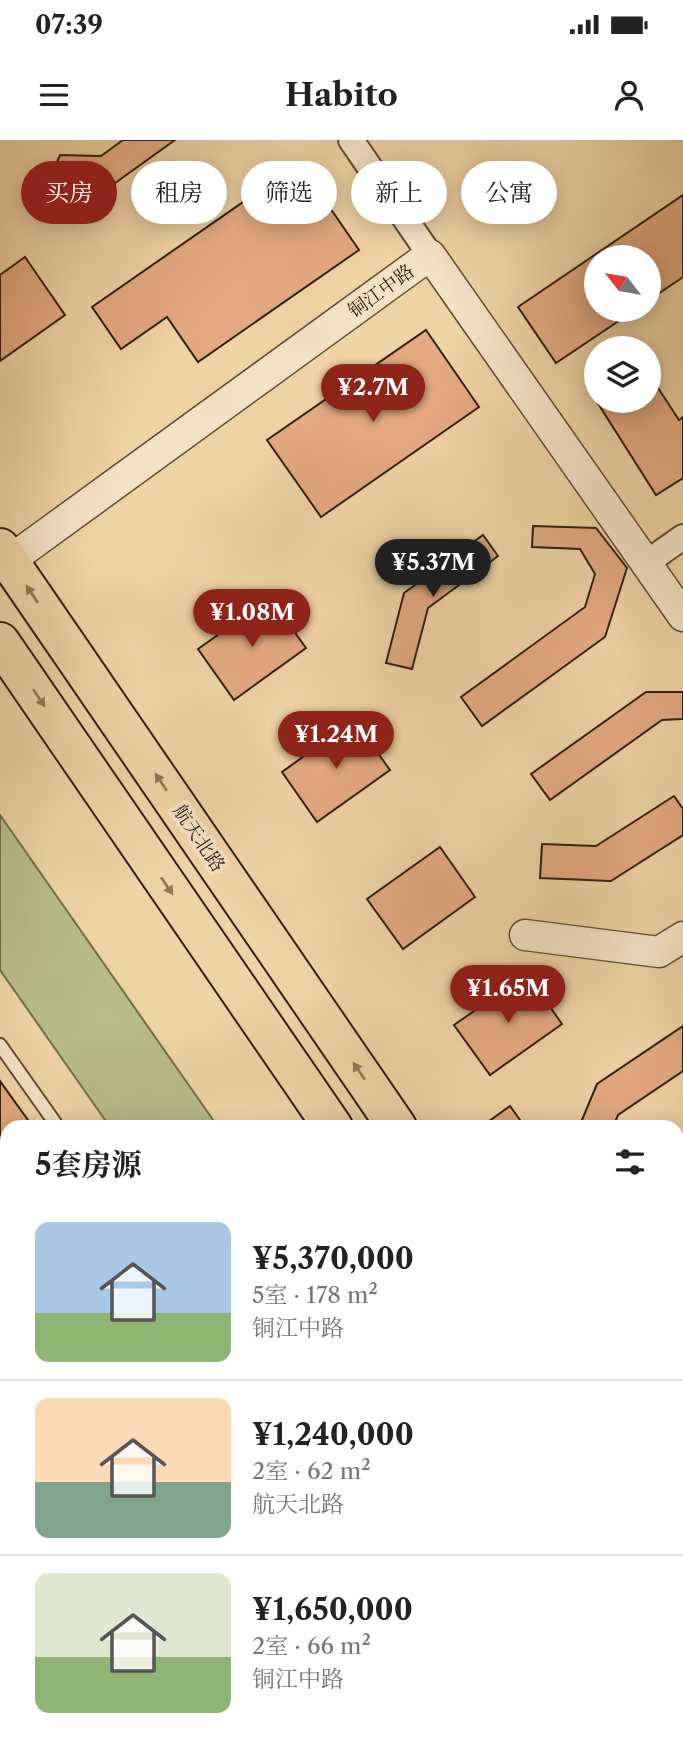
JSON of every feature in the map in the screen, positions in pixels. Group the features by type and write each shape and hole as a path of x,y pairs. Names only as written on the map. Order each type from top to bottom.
{"main road":[{"name":"航天北路","path":"5,555 392,1120"},
{"path":"0,642 328,1120"}],"street":[{"path":"351,140 430,255"},
{"name":"铜江中路","path":"5,555 430,255 683,616"},
{"path":"646,563 683,537"},
{"path":"525,935 659,952 683,937"}],"lane":[{"path":"0,1045 53,1120"}],"green space":[{"path":"0,815 213,1120 105,1120 0,970"}],"building":[{"path":"123,140 175,140 146,161 131,161 131,172 117,182 117,161 57,161 60,155 101,156"},
{"path":"683,195 683,277 662,291 662,245 609,245"},
{"path":"241,203 241,224 337,224 337,218 359,250 198,362 167,317 121,349 92,307 211,224 227,224 227,213"},
{"path":"25,257 65,315 0,361 0,275"},
{"path":"584,262 584,322 617,322 596,336 584,336 584,344 556,363 518,307"},
{"path":"426,330 479,407 321,517 267,440"},
{"path":"661,392 679,420 683,417 683,478 656,495 604,413 661,413"},
{"path":"533,526 596,528 627,568 605,637 482,726 461,697 585,607 595,574 580,549 532,547"},
{"path":"483,535 498,556 428,608 412,669 386,663 404,593"},
{"path":"270,598 306,648 234,700 198,649"},
{"path":"646,692 683,692 683,719 662,720 550,800 531,774"},
{"path":"354,720 390,770 317,822 282,772"},
{"path":"674,796 683,809 683,835 611,881 540,878 542,844 596,846"},
{"path":"440,847 475,897 403,949 367,899"},
{"path":"527,974 562,1024 490,1075 454,1025"},
{"path":"683,1026 683,1071 618,1115 616,1120 582,1120 597,1084"},
{"path":"0,1081 28,1120 0,1120"},
{"path":"510,1106 520,1120 491,1120"}]}
